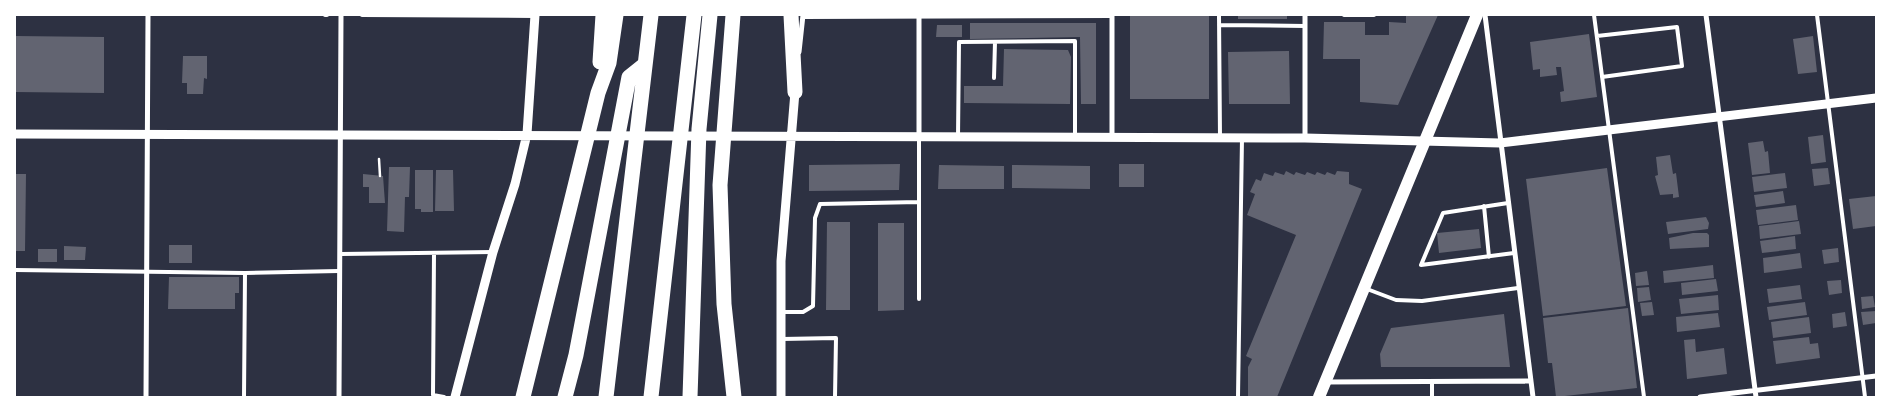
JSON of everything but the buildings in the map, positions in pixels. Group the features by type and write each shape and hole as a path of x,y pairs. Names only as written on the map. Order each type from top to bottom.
{"highway":[{"path":"598,93 603,15"},
{"path":"524,397 598,93 609,63 616,15"},
{"path":"606,397 651,15"},
{"path":"651,397 694,15"},
{"path":"690,397 699,129 710,15"},
{"path":"733,15 720,185 724,304 734,397"},
{"path":"795,92 799,16"},
{"path":"565,397 576,355 629,77 644,65"}],"main road":[{"path":"1319,397 1477,15"}],"street":[{"path":"146,397 148,15"},
{"path":"339,397 341,15"},
{"path":"455,397 492,252 515,184 526,134 535,15"},
{"path":"1305,15 1305,138"},
{"path":"1485,15 1533,397"},
{"path":"1706,15 1756,397"},
{"path":"918,137 919,16"},
{"path":"1112,16 1112,138"},
{"path":"781,397 781,261 793,136 795,92"},
{"path":"15,134 548,134 1305,138 1425,143 1500,143 1876,98"},
{"path":"1700,397 1876,376"},
{"path":"1325,382 1532,380"}],"lane":[{"path":"362,15 535,15"},
{"path":"1219,15 1220,138"},
{"path":"1344,15 1374,15"},
{"path":"1594,15 1644,397"},
{"path":"1818,15 1865,397"},
{"path":"799,16 1112,16"},
{"path":"1219,25 1305,26"},
{"path":"1597,36 1677,27 1682,66 1602,77"},
{"path":"958,137 959,42 1074,41 1075,138"},
{"path":"994,78 995,42"},
{"path":"918,137 919,299"},
{"path":"1238,397 1242,138"},
{"path":"781,312 803,312 813,306 815,218 820,204 919,202"},
{"path":"1508,203 1444,213 1421,265 1514,253"},
{"path":"1484,206 1489,257"},
{"path":"341,254 492,252"},
{"path":"434,253 433,395 444,397"},
{"path":"15,270 339,271"},
{"path":"244,272 244,397"},
{"path":"1365,288 1396,300 1422,301 1518,288"},
{"path":"781,340 836,338 835,397"},
{"path":"1432,381 1432,397"}],"path":[{"path":"380,159 380,176"}]}
